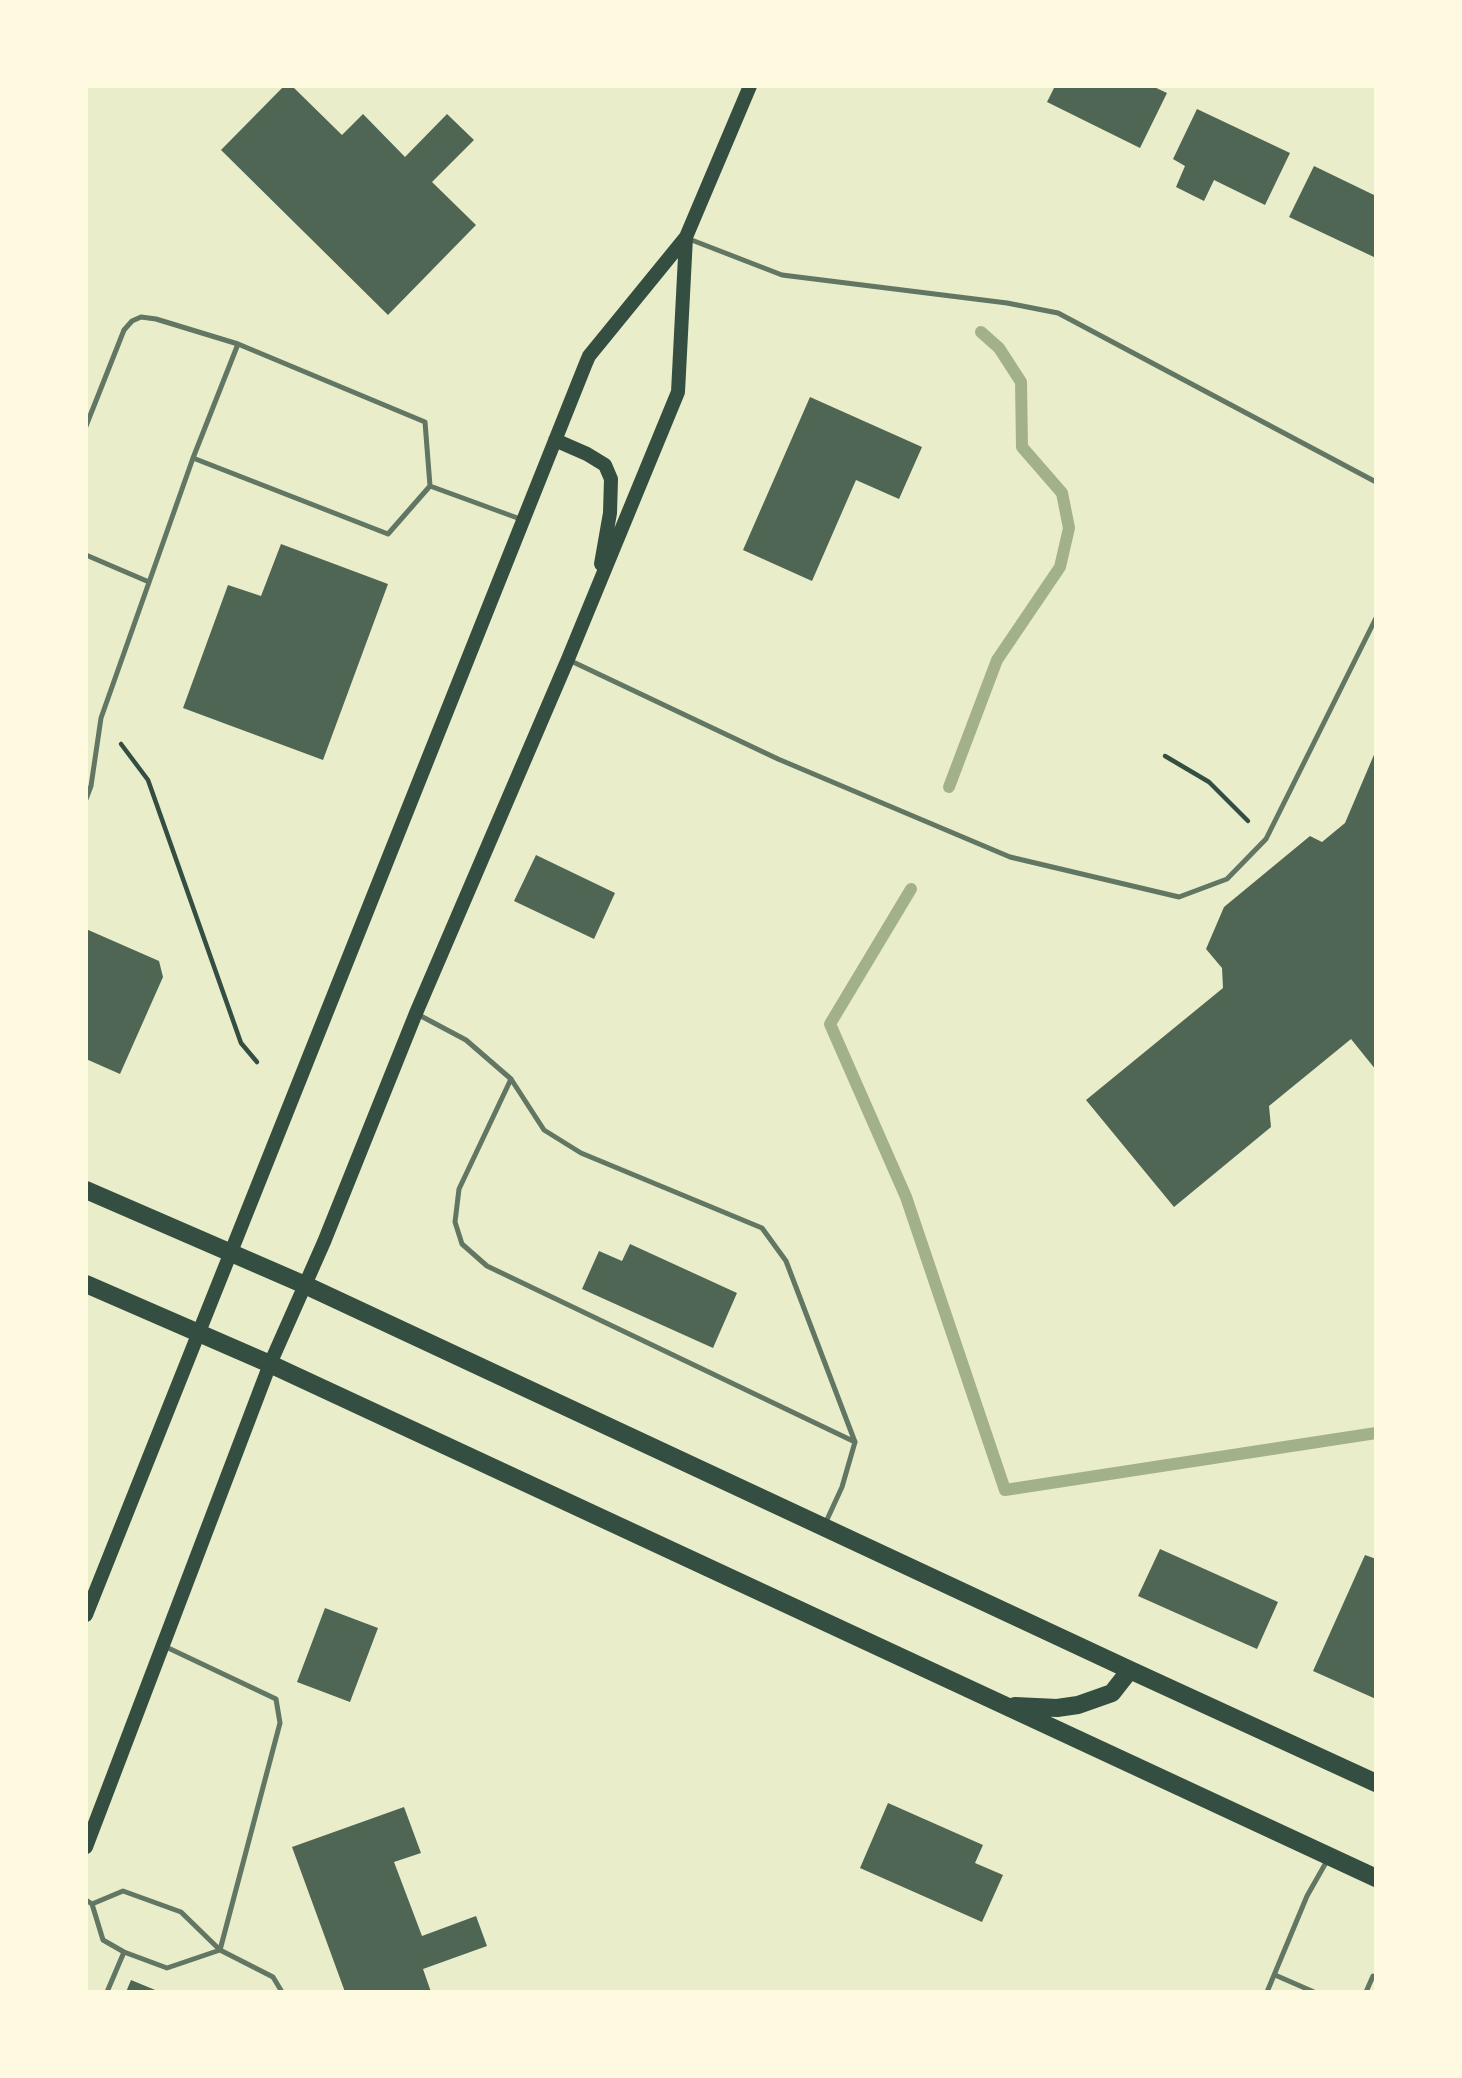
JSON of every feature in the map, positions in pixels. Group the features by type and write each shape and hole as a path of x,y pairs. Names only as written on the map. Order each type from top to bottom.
{"main road":[{"path":"86,1615 589,356 686,237 750,86"},
{"path":"86,1847 270,1364 678,392 686,237"},
{"path":"555,440 605,465 611,478 607,536 596,590"},
{"path":"86,1190 305,1285 1376,1783"},
{"path":"86,1284 270,1364 1376,1878"},
{"path":"1005,1705 1057,1708 1078,1705 1112,1693 1130,1670"}],"lane":[{"path":"686,237 782,275 1007,303 1058,313 1376,482"},
{"path":"86,426 124,330 132,321 141,317 164,321 237,344 425,422 430,486 387,534 193,458"},
{"path":"86,799 101,718 193,458 237,344"},
{"path":"430,486 523,520"},
{"path":"86,555 149,582"},
{"path":"568,659 790,765 1010,858 1179,897 1227,879 1266,839 1376,618"},
{"path":"416,1013 466,1040 511,1079 544,1130 581,1153 762,1228 786,1261 855,1442 842,1487 823,1527"},
{"path":"511,1079 459,1189 455,1222 462,1244 487,1266 855,1442"},
{"path":"163,1645 276,1699 280,1723 220,1950"},
{"path":"1268,1992 1307,1896 1329,1856"},
{"path":"92,1904 123,1891 181,1912 220,1950 273,1978 282,1992"},
{"path":"86,1900 92,1904 103,1940 124,1952 167,1968 220,1950"},
{"path":"107,1992 124,1952"},
{"path":"1275,1975 1314,1992"},
{"path":"1366,1992 1373,1976"}],"path":[{"path":"101,718 148,780 241,1043 257,1062"},
{"path":"1165,756 1209,782 1266,839"}],"building":[{"path":"284,86 292,86 342,135 363,114 405,157 447,114 474,140 432,182 476,225 388,315 221,150"},
{"path":"1055,86 1152,86 1167,93 1140,148 1047,102"},
{"path":"1197,109 1290,153 1265,205 1214,180 1204,201 1176,187 1185,166 1173,159"},
{"path":"1314,166 1376,196 1376,258 1289,217"},
{"path":"810,397 922,447 899,499 856,480 812,581 743,550"},
{"path":"281,544 388,584 323,760 183,708 228,585 261,596"},
{"path":"1376,750 1376,1070 1351,1039 1269,1106 1271,1127 1174,1207 1086,1100 1223,988 1222,968 1206,949 1224,907 1310,836 1322,842 1345,823"},
{"path":"536,855 615,893 594,939 514,901"},
{"path":"86,929 159,961 163,977 120,1074 86,1059"},
{"path":"630,1244 737,1293 713,1348 582,1289 599,1251 622,1261"},
{"path":"1160,1549 1278,1602 1257,1649 1138,1596"},
{"path":"1365,1555 1376,1559 1376,1699 1313,1671"},
{"path":"325,1608 378,1628 350,1702 297,1682"},
{"path":"888,1803 983,1845 975,1863 1003,1875 982,1922 860,1868"},
{"path":"404,1807 421,1853 394,1862 422,1936 476,1916 487,1946 423,1969 431,1992 345,1992 292,1847"},
{"path":"131,1980 160,1992 126,1992"}],"waterway":[{"path":"949,787 997,660 1060,567 1069,528 1062,493 1022,447 1021,382 999,348 981,332"},
{"path":"911,889 830,1024 906,1197 1005,1490 1376,1433"}]}
